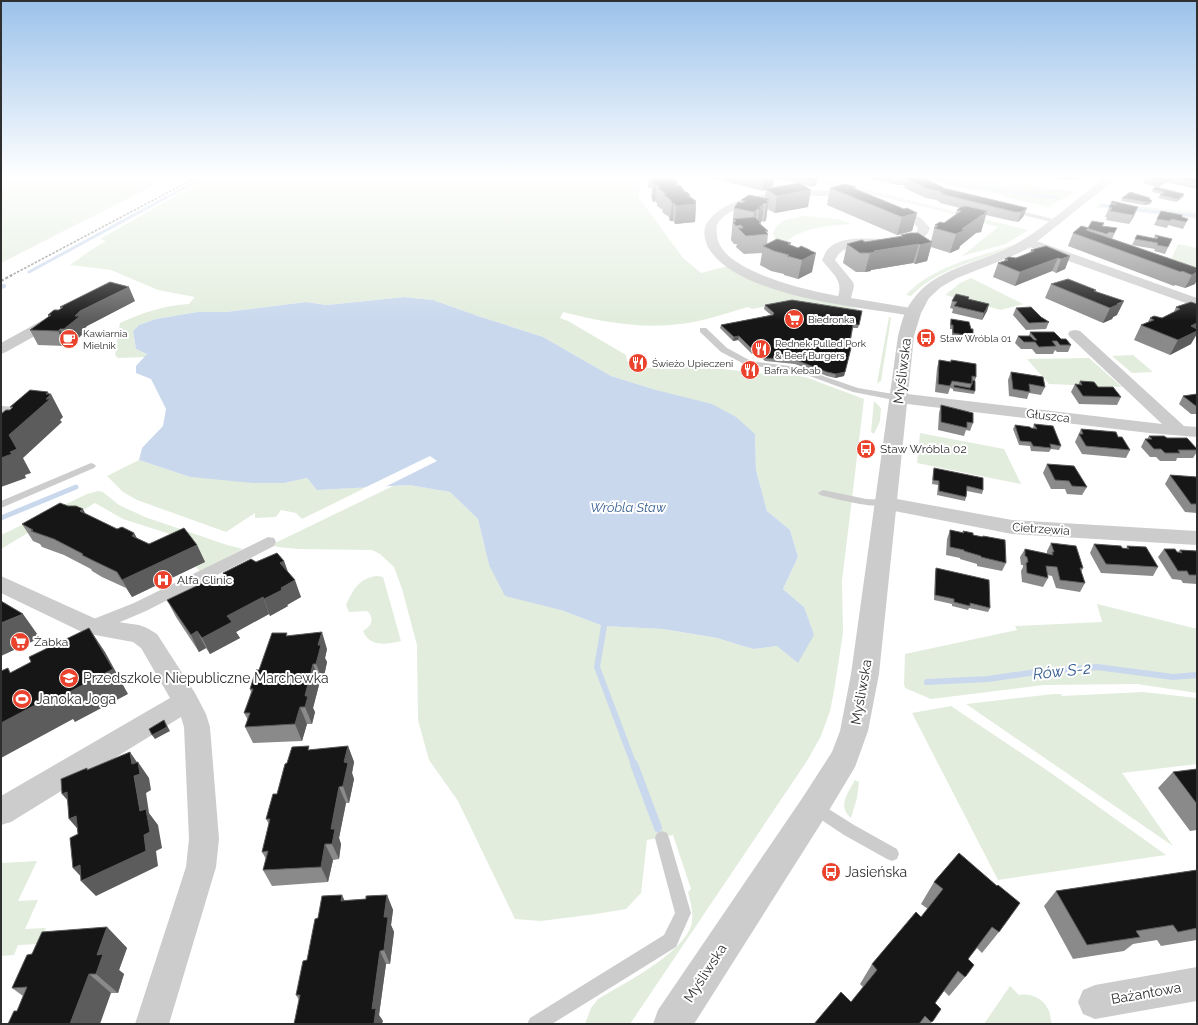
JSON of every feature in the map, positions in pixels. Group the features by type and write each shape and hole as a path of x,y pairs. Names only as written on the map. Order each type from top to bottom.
{"street":[{"path":"712,225 710,239 715,248 728,262 744,271 779,286 912,312"},
{"path":"844,299 849,289 847,282 828,260 834,250 841,246 856,243 908,241 922,234 924,228 921,225"},
{"name":"Myśliwska","path":"672,1024 814,807 844,758 854,731 865,674 906,336 912,312 922,296 943,280 964,269 1007,253 1028,242 1050,225"},
{"path":"1028,242 1197,303"},
{"path":"1,349 68,312"},
{"path":"1075,334 1189,431"},
{"name":"Głuszca","path":"899,398 1189,431"},
{"path":"2,411 23,412"},
{"name":"Cietrzewia","path":"886,502 1012,527 1197,538"},
{"path":"71,642 92,627 140,607 268,542"},
{"path":"1,584 92,627 139,634 150,641 186,701 197,727 204,839 203,855 201,867 152,1024"},
{"path":"1,812 120,739 186,701"},
{"name":"Bażantowa","path":"1095,1002 1197,984"}],"lane":[{"path":"703,330 724,350 748,363 797,368 856,390 899,398"},
{"path":"1,505 92,466"},
{"path":"823,493 866,502 886,502"},
{"path":"814,807 849,830 892,854"},
{"path":"545,1022 670,941 683,913 662,838"}],"green space":[{"path":"1,225 76,225 1,263"},
{"path":"125,225 659,225 683,258 701,273 728,266 861,310 794,301 752,309 748,307 689,323 665,325 650,326 621,324 563,312 560,318 568,321 626,355 627,361 643,368 690,365 772,375 791,374 808,378 864,399 842,581 843,633 830,711 821,736 807,761 630,1024 585,1024 591,1008 598,999 649,968 674,950 690,929 692,915 688,892 691,889 673,835 647,840 641,893 626,909 541,921 515,919 458,801 429,760 418,720 417,645 402,589 394,567 380,554 372,550 299,549 271,545 393,486 409,485 450,492 478,519 489,565 561,610 603,626 663,629 717,638 753,649 777,646 804,607 783,589 798,557 790,530 767,511 756,470 755,434 656,390 611,376 543,337 433,300 404,297 327,305 306,302 226,312 197,312 156,319 139,325 133,331 136,349 147,354 145,357 118,358 115,355 120,323 154,310 189,304 195,297 158,290 111,270 70,265 106,241 100,239"},
{"path":"778,225 843,225 805,231 789,240 782,246 776,241 773,234"},
{"path":"990,225 1007,225 1028,230 1006,244 962,256 998,227"},
{"path":"1016,244 1002,251 948,271 923,285 911,296 906,295 917,285 943,269"},
{"path":"1178,244 1197,248 1197,277 1168,267"},
{"path":"971,278 1023,304 1001,310 945,295 960,283"},
{"path":"889,317 891,318 881,381 877,383"},
{"path":"1133,355 1153,372 1132,373 1112,356"},
{"path":"1089,358 1122,387 1049,384 1027,359"},
{"path":"874,401 881,408 880,421 874,434 871,432"},
{"path":"920,433 1004,449 1021,484 917,463"},
{"path":"139,460 190,477 284,483 307,478 317,490 367,487 302,519 296,513 281,510 276,517 255,518 255,513 226,532 137,500 123,492 107,476"},
{"path":"98,491 103,492 119,505 145,517 243,549 200,571 196,567 205,562 192,545 196,541 123,519 95,503 54,528 41,525 1,549 1,535 87,494"},
{"path":"377,576 383,577 401,641 379,644 370,640 363,631 369,627 372,619 371,616 367,611 349,612 346,605 351,594 361,582"},
{"path":"1097,604 1197,628 1197,693 1137,684 1044,685 931,699 905,688 905,654 1017,630 1015,626 1102,622"},
{"path":"1143,692 1197,698 1197,764 1122,773 1173,846 966,704 1054,694 1061,694 1062,696"},
{"path":"951,706 1051,773 1166,855 998,880 912,713"},
{"path":"855,780 859,782 857,798 851,818 845,809 844,804"},
{"path":"37,861 18,901 38,900 25,929 46,928 39,944 18,945 14,955 1,956 1,863"},
{"path":"1010,986 1019,995 1031,995 1037,997 1048,1010 1051,1022 1053,1024 984,1024"}],"water":[{"name":"Wróbla Staw","path":"404,297 433,300 543,337 611,376 656,390 712,404 736,417 755,434 756,470 767,511 790,530 798,557 783,589 804,607 814,635 798,663 777,646 753,649 717,638 663,629 603,626 561,610 505,596 489,565 478,519 450,492 409,485 317,490 307,478 284,483 253,483 190,477 139,460 142,448 163,426 166,409 151,379 136,373 136,366 147,354 136,349 133,331 139,325 156,319 197,312 226,312 306,302 327,305"}],"pier":[{"path":"430,456 437,461 383,488 362,489"}],"building":[{"path":"735,225 761,225 768,231 765,231 768,234 746,236 738,228 743,228 741,225"},
{"path":"935,225 968,225 962,229 965,230 956,234 934,228 938,226"},
{"path":"1090,225 1103,225 1102,226 1117,228 1114,233 1109,232 1107,234 1088,228"},
{"path":"1081,226 1089,228 1086,230 1197,268 1197,272 1192,275 1182,271 1181,272 1073,233"},
{"path":"918,233 932,242 874,251 875,252 870,253 860,253 847,244 862,240 865,242 903,236 901,235"},
{"path":"1137,235 1157,239 1158,237 1155,235 1172,239 1168,247 1157,245 1158,243 1135,239"},
{"path":"777,239 791,243 788,244 798,248 801,246 816,253 802,260 787,256 789,255 763,246"},
{"path":"1046,246 1070,256 1061,259 1058,258 1020,272 998,263 1008,260 1005,259 1009,257 1016,258 1034,251 1031,250"},
{"path":"1068,279 1096,290 1094,291 1124,301 1110,308 1051,284"},
{"path":"110,282 129,287 80,311 75,316 80,316 64,329 60,329 58,331 30,330 51,315 48,315 54,310 59,310 63,307 60,307"},
{"path":"956,294 969,297 968,299 989,304 984,313 954,306 957,302 952,301"},
{"path":"792,300 862,311 859,325 853,324 849,347 851,348 845,372 836,374 796,360 765,358 756,349 753,350 739,336 734,337 721,325 773,315 774,313 765,305"},
{"path":"1191,302 1197,304 1197,323 1191,326 1197,329 1197,331 1178,340 1141,325 1154,320 1150,318 1154,316 1162,318 1180,309 1176,307"},
{"path":"1031,307 1041,317 1049,322 1029,323 1016,308"},
{"path":"951,319 969,322 971,329 973,329 973,335 953,333"},
{"path":"1030,332 1054,332 1061,339 1066,339 1071,345 1060,345 1057,341 1052,341 1056,346 1039,347 1035,342 1024,342 1018,336 1030,336 1034,340 1037,340"},
{"path":"939,360 951,362 951,360 976,364 976,377 972,376 972,384 952,381 950,386 938,384"},
{"path":"1011,372 1043,377 1045,387 1029,384 1030,392 1013,389"},
{"path":"972,380 975,381 975,391 954,387 954,385 970,388"},
{"path":"1080,381 1094,382 1098,387 1113,387 1121,397 1083,396 1075,384 1082,385"},
{"path":"30,390 48,392 46,394 51,394 46,399 50,399 9,435 17,449 10,452 12,454 1,458 1,414 6,410 10,410 13,407 10,407"},
{"path":"1197,394 1197,406 1183,396"},
{"path":"941,405 973,413 973,423 967,422 967,428 941,422"},
{"path":"1034,424 1053,426 1061,446 1050,444 1051,448 1033,446 1031,442 1020,441 1015,425 1037,429"},
{"path":"1081,429 1116,432 1118,437 1122,437 1130,450 1086,446 1079,434 1083,434"},
{"path":"1149,436 1187,438 1197,450 1178,450 1180,453 1165,453 1161,449 1154,449 1145,439 1152,439"},
{"path":"1047,464 1074,466 1087,487 1072,486 1069,481 1055,480"},
{"path":"934,468 983,478 983,490 967,486 966,497 939,491 939,481 933,480"},
{"path":"1170,475 1197,477 1197,504 1191,504"},
{"path":"60,503 83,509 80,511 117,529 122,527 134,533 132,536 149,544 184,528 197,545 122,580 117,572 54,539 31,531 33,530 22,524"},
{"path":"950,530 964,533 963,531 973,533 973,535 1005,540 1006,563 950,547"},
{"path":"1051,543 1076,546 1083,568 1080,568 1085,583 1060,580 1057,567 1046,566 1048,578 1027,573 1026,563 1028,562 1027,557 1025,556 1025,549 1053,555 1052,552 1054,552"},
{"path":"1094,544 1121,546 1122,548 1129,549 1127,546 1146,547 1158,567 1106,564"},
{"path":"1164,549 1175,549 1177,552 1182,553 1180,550 1197,551 1197,575 1189,575 1187,571 1178,571"},
{"path":"277,553 284,561 280,563 295,580 281,588 282,590 264,599 263,597 227,616 232,622 202,638 197,631 191,635 167,600 215,577 217,579 224,575 223,573 251,559 256,562"},
{"path":"936,568 989,580 990,608 970,603 970,606 954,602 954,599 935,595"},
{"path":"1,601 23,614 1,623"},
{"path":"89,628 113,669 58,698 56,694 1,723 1,671 8,668 10,673 31,662 29,657"},
{"path":"322,632 318,645 321,645 316,664 313,664 305,696 308,696 305,707 300,707 295,724 245,727 250,713 244,713 253,689 250,689 256,670 259,670 272,633 287,633 286,636"},
{"path":"164,720 167,727 152,735 149,729"},
{"path":"309,746 308,750 348,746 344,762 348,763 343,786 339,787 331,829 335,829 332,844 325,844 321,867 263,870 268,851 262,852 270,819 266,819 273,794 277,794 285,764 287,763 292,747"},
{"path":"130,752 132,764 138,762 140,774 134,776 140,811 146,809 150,832 144,835 146,851 81,881 80,865 73,868 70,838 78,834 76,816 69,819 67,792 62,794 61,779"},
{"path":"1197,769 1197,804 1173,772"},
{"path":"959,853 997,886 998,885 1020,903 999,932 992,927 968,959 974,965 966,976 965,977 958,971 935,1003 941,1009 933,1021 931,1022 925,1016 919,1024 814,1024 841,992 851,1002 877,970 872,964 916,912 921,917 943,889 934,882"},
{"path":"1197,870 1197,928 1178,932 1173,925 1136,931 1140,937 1087,945 1056,891"},
{"path":"342,895 341,901 366,899 366,896 387,895 384,917 388,917 384,950 380,951 372,1009 376,1008 374,1024 294,1024 300,995 296,995 303,961 307,960 315,919 318,918 322,896"},
{"path":"107,927 97,955 103,954 96,974 89,974 70,1024 8,1024 14,1011 17,1011 27,987 12,988 27,955 32,954 42,932"}],"waterway":[{"path":"29,272 116,225"},
{"path":"1,518 76,487"},
{"path":"604,626 597,667 634,765"},
{"name":"Rów S-2","path":"927,682 988,679 1036,672 1097,667 1173,677 1197,675"},
{"path":"634,764 658,828"}],"railway":[{"path":"10,276 107,225"},
{"path":"1,281 12,275"}],"place":[{"name":"Biedronka","path":"794,319"},
{"name":"Staw Wróbla 01","path":"926,338"},
{"name":"Kawiarnia Mielnik","path":"69,339"},
{"name":"Rednek Pulled Pork & Beef Burgers","path":"761,349"},
{"name":"Świeżo Upieczeni","path":"638,363"},
{"name":"Bafra Kebab","path":"750,370"},
{"name":"Staw Wróbla 02","path":"866,449"},
{"name":"Alfa Clinic","path":"163,580"},
{"name":"Żabka","path":"20,642"},
{"name":"Przedszkole Niepubliczne Marchewka","path":"69,678"},
{"name":"Janoka Joga","path":"22,699"},
{"name":"Jasieńska","path":"831,872"}]}
